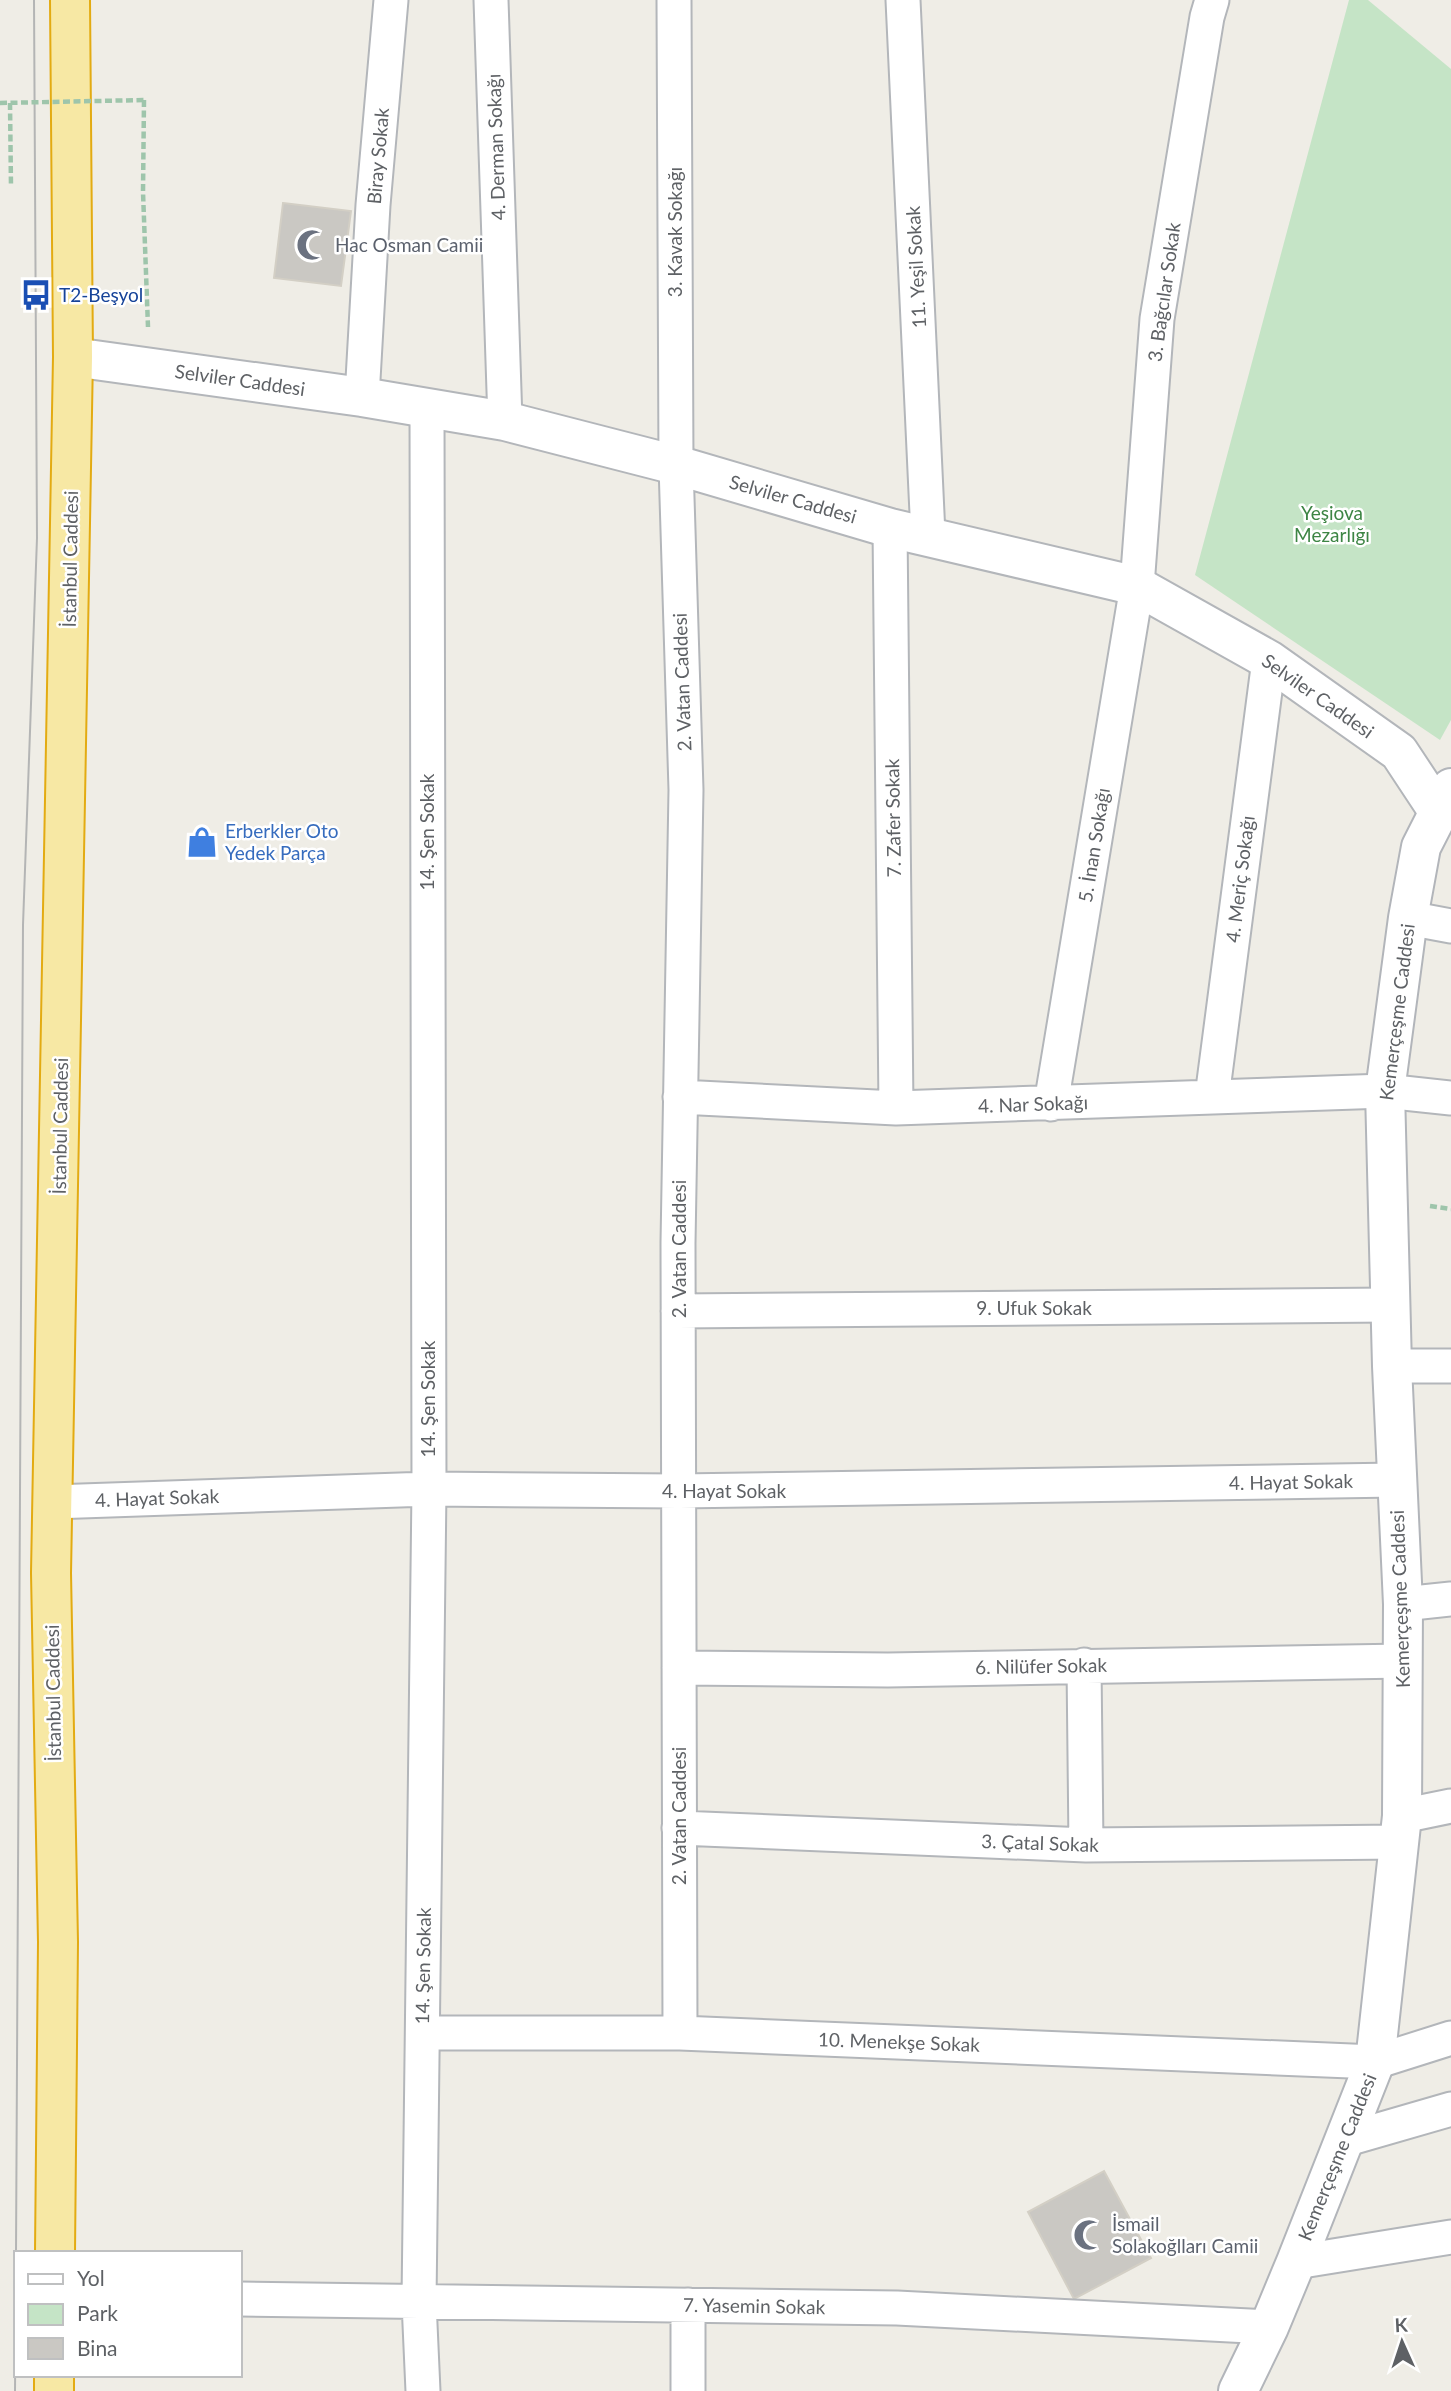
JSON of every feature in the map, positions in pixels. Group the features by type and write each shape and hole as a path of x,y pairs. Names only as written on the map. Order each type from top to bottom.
{"highway":[{"name":"İstanbul Caddesi","path":"55,2251 58,1942 52,1502 73,357 70,0"}],"main road":[{"name":"Selviler Caddesi","path":"73,357 362,397 505,421 676,465 890,528 1137,586 1269,660 1399,752 1444,799"},
{"name":"Kemerçeşme Caddesi","path":"1238,2391 1269,2327 1375,2062 1401,1829 1404,1661 1392,1366 1385,1091 1408,918 1421,847 1444,799"}],"street":[{"name":"Biray Sokak","path":"362,397 373,205 391,0"},
{"name":"4. Derman Sokağı","path":"491,0 505,421"},
{"name":"3. Kavak Sokağı","path":"674,0 676,465"},
{"name":"11. Yeşil Sokak","path":"903,0 928,535"},
{"name":"3. Bağcılar Sokak","path":"1137,586 1157,319 1212,0"},
{"name":"14. Şen Sokak","path":"423,2391 419,2302 429,1489 427,408"},
{"name":"2. Vatan Caddesi","path":"676,465 686,790 678,1311 680,2033"},
{"name":"7. Zafer Sokak","path":"890,528 896,1108"},
{"name":"5. İnan Sokağı","path":"1051,1104 1137,586"},
{"name":"4. Meriç Sokağı","path":"1212,1097 1269,660"},
{"path":"1408,918 1451,926"},
{"name":"4. Nar Sokağı","path":"680,1097 896,1108 1385,1091 1451,1098"},
{"name":"9. Ufuk Sokak","path":"678,1311 1390,1305"},
{"path":"1392,1366 1451,1366"},
{"name":"4. Hayat Sokak","path":"52,1502 429,1489 678,1491 1396,1480"},
{"path":"1403,1604 1451,1600"},
{"name":"6. Nilüfer Sokak","path":"679,1668 888,1670 1404,1661"},
{"path":"1084,1665 1086,1845"},
{"name":"3. Çatal Sokak","path":"679,1828 1086,1845 1401,1829 1451,1807"},
{"name":"10. Menekşe Sokak","path":"423,2034 680,2033 1375,2062 1451,2038"},
{"path":"1344,2140 1451,2109"},
{"path":"1296,2262 1451,2237"},
{"name":"7. Yasemin Sokak","path":"242,2299 897,2308 1269,2327"},
{"path":"688,2305 688,2391"}],"path":[{"path":"0,103 144,100 143,192 149,367"},
{"path":"10,103 11,187"}],"green space":[{"name":"Yeşiova Mezarlığı","path":"1349,0 1368,0 1451,69 1451,720 1440,740 1195,575"}],"building":[{"name":"Hac Osman Camii","path":"283,203 351,211 341,286 274,278"},
{"name":"İsmail Solakoğlları Camii","path":"1104,2171 1151,2258 1074,2299 1028,2212"}],"tram line":[{"path":"16,2251 23,925 37,538 34,0"},
{"path":"15,2377 15,2391"}],"place":[{"name":"Hac Osman Camii","path":"312,245"},
{"name":"T2-Beşyol","path":"36,295"},
{"name":"Erberkler Oto Yedek Parça","path":"202,842"},
{"name":"İsmail Solakoğlları Camii","path":"1089,2235"}]}
